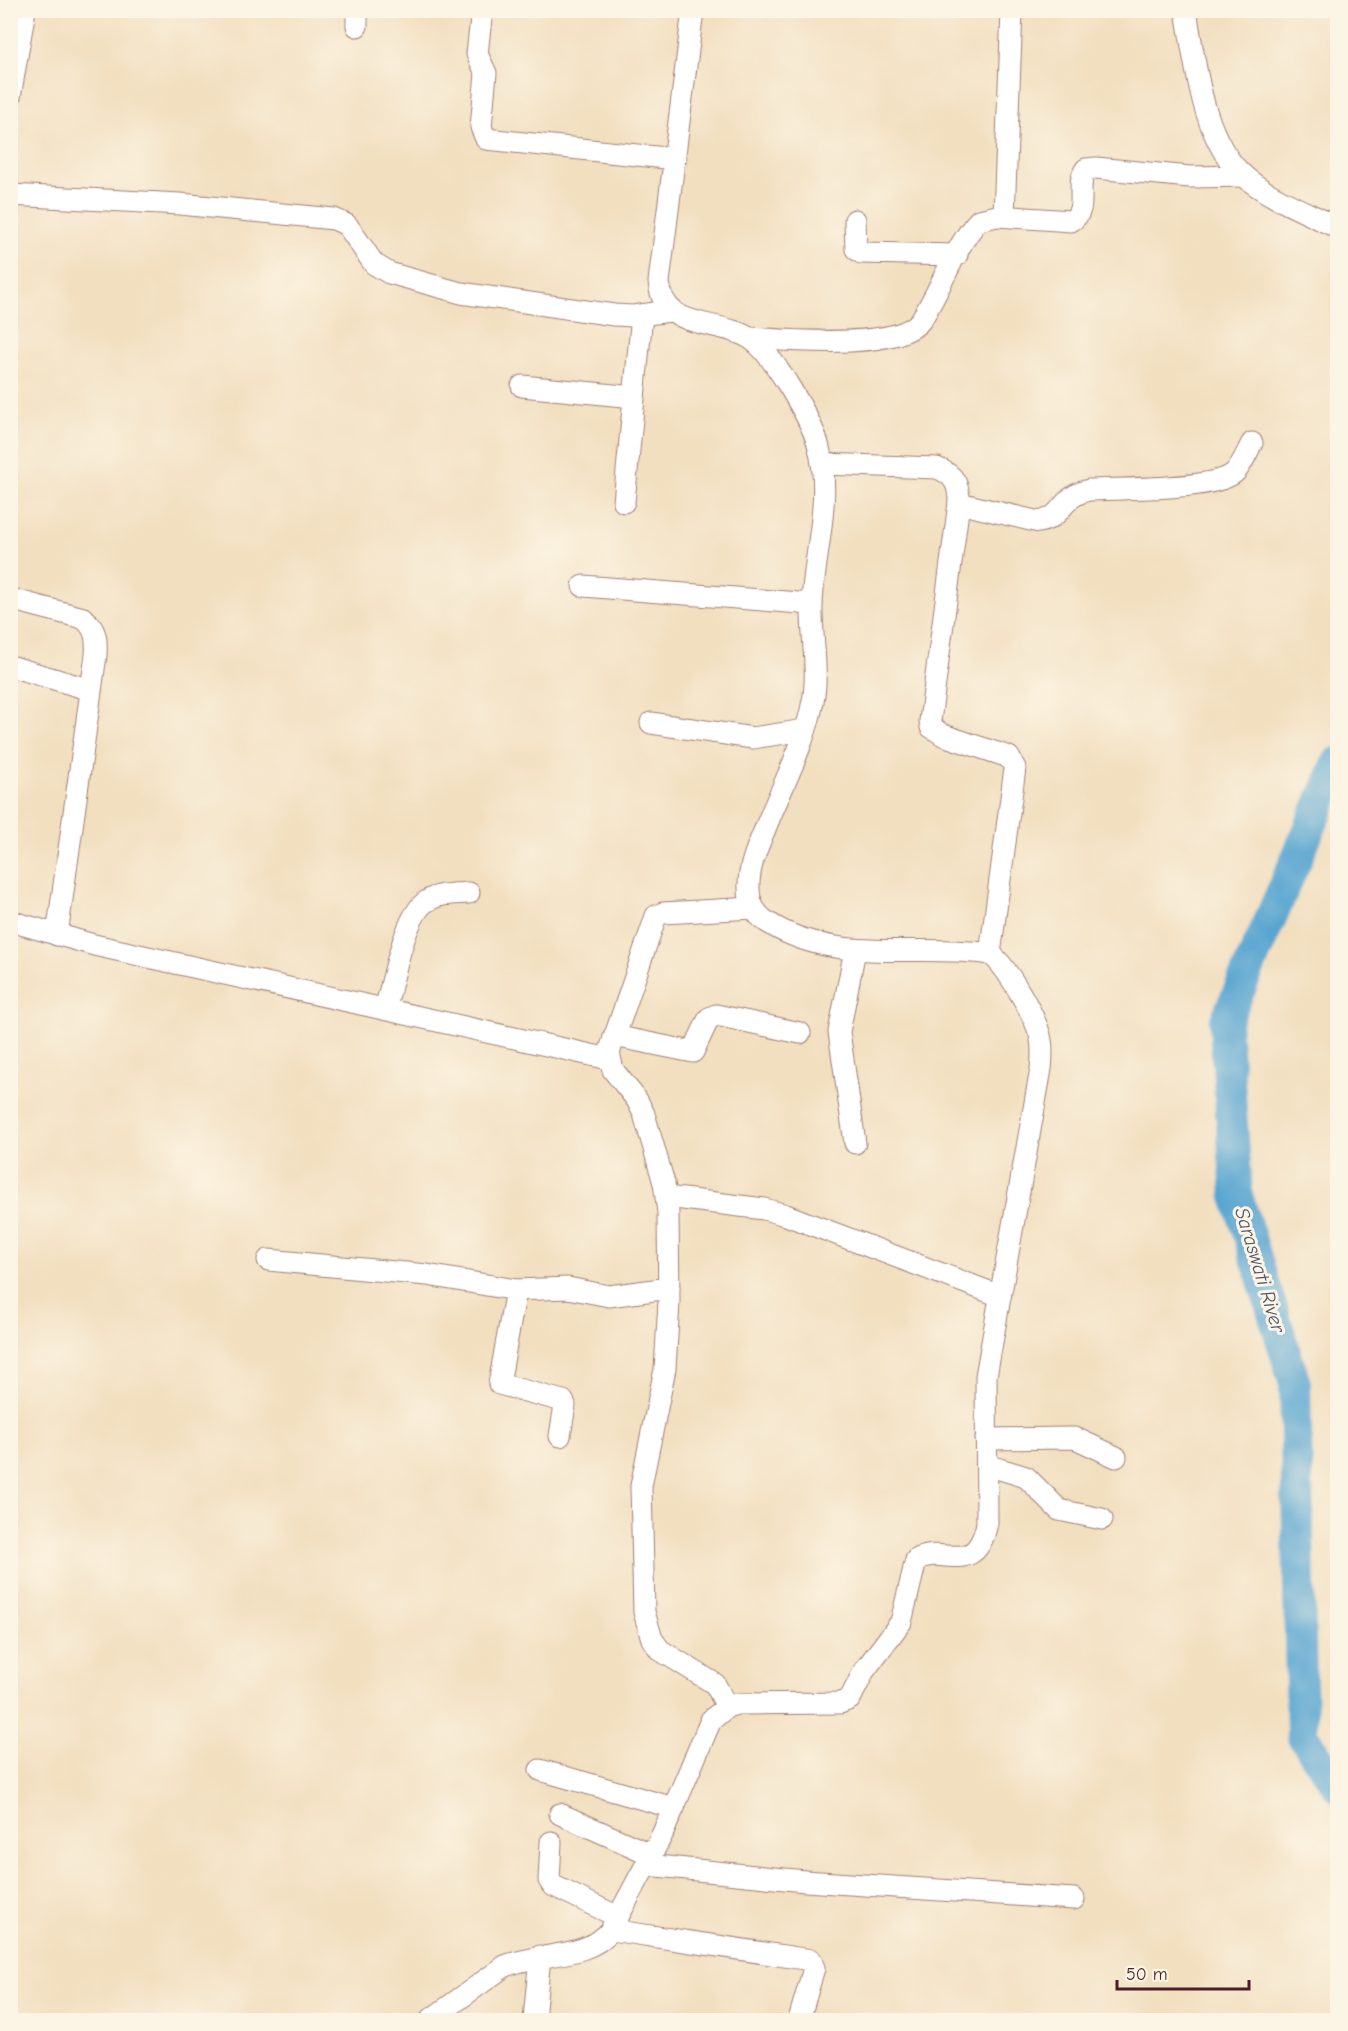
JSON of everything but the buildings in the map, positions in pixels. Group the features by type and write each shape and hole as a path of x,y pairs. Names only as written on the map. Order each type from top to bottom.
{"street":[{"path":"10,97 25,10"},
{"path":"482,10 477,54 486,73 481,127 486,139 675,159"},
{"path":"670,311 662,298 659,282 693,10"},
{"path":"1004,216 1012,10"},
{"path":"1186,10 1200,88 1210,123 1224,151 1244,176 1338,228"},
{"path":"10,195 186,204 334,219 347,225 374,264 389,273 468,294 614,315 642,315 670,311 750,338 836,342 907,330 922,317 979,220 990,216 1004,216 1071,221 1081,209 1082,176 1091,168 1190,177 1244,176"},
{"path":"855,220 856,249 861,253 957,255"},
{"path":"624,502 642,315"},
{"path":"430,2020 493,1973 520,1960 593,1946 614,1924 649,1860 674,1808 704,1730 718,1712 727,1707 747,1703 840,1703 850,1699 864,1671 902,1622 916,1560 924,1557 956,1558 973,1551 980,1544 987,1523 986,1376 1042,1054 1038,1027 1003,967 990,954 855,950 788,932 768,922 753,908 748,887 753,858 805,729 814,691 812,604 822,514 822,464 815,435 801,407 762,348 750,338"},
{"path":"522,386 634,397"},
{"path":"959,503 1039,522 1050,519 1059,512 1074,493 1089,490 1202,485 1220,481 1235,473 1252,443"},
{"path":"822,464 937,468 949,473 956,480 959,503 929,714 931,727 936,731 1002,753 1009,757 1015,768 990,954"},
{"path":"583,586 812,604"},
{"path":"10,599 75,615 91,624 96,643 57,935"},
{"path":"10,666 91,690"},
{"path":"651,723 753,738 805,729"},
{"path":"385,1010 412,916 425,902 438,896 469,893"},
{"path":"727,1707 715,1684 660,1650 652,1640 644,1612 642,1478 662,1394 669,1288 667,1197 644,1114 637,1100 613,1070 609,1059 614,1036 656,916 663,913 753,908"},
{"path":"10,921 57,935 609,1059"},
{"path":"855,950 839,1032 855,1143"},
{"path":"614,1036 693,1052 709,1018 716,1015 800,1034"},
{"path":"667,1197 764,1209 786,1215 1000,1296"},
{"path":"268,1260 427,1275 516,1290 568,1288 609,1296 669,1288"},
{"path":"516,1290 499,1384 563,1401 565,1405 560,1436"},
{"path":"986,1439 1075,1438 1116,1457"},
{"path":"987,1465 1023,1475 1059,1510 1102,1519"},
{"path":"540,1770 674,1808"},
{"path":"560,1814 649,1860 805,1881 1074,1899"},
{"path":"551,1842 549,1880 552,1885 614,1924 811,1960 814,1968 799,2020"},
{"path":"534,2020 540,1956"}],"waterway":[{"name":"Saraswati River","path":"1338,763 1225,1023 1237,1196 1295,1384 1302,1735 1338,1787"}]}
